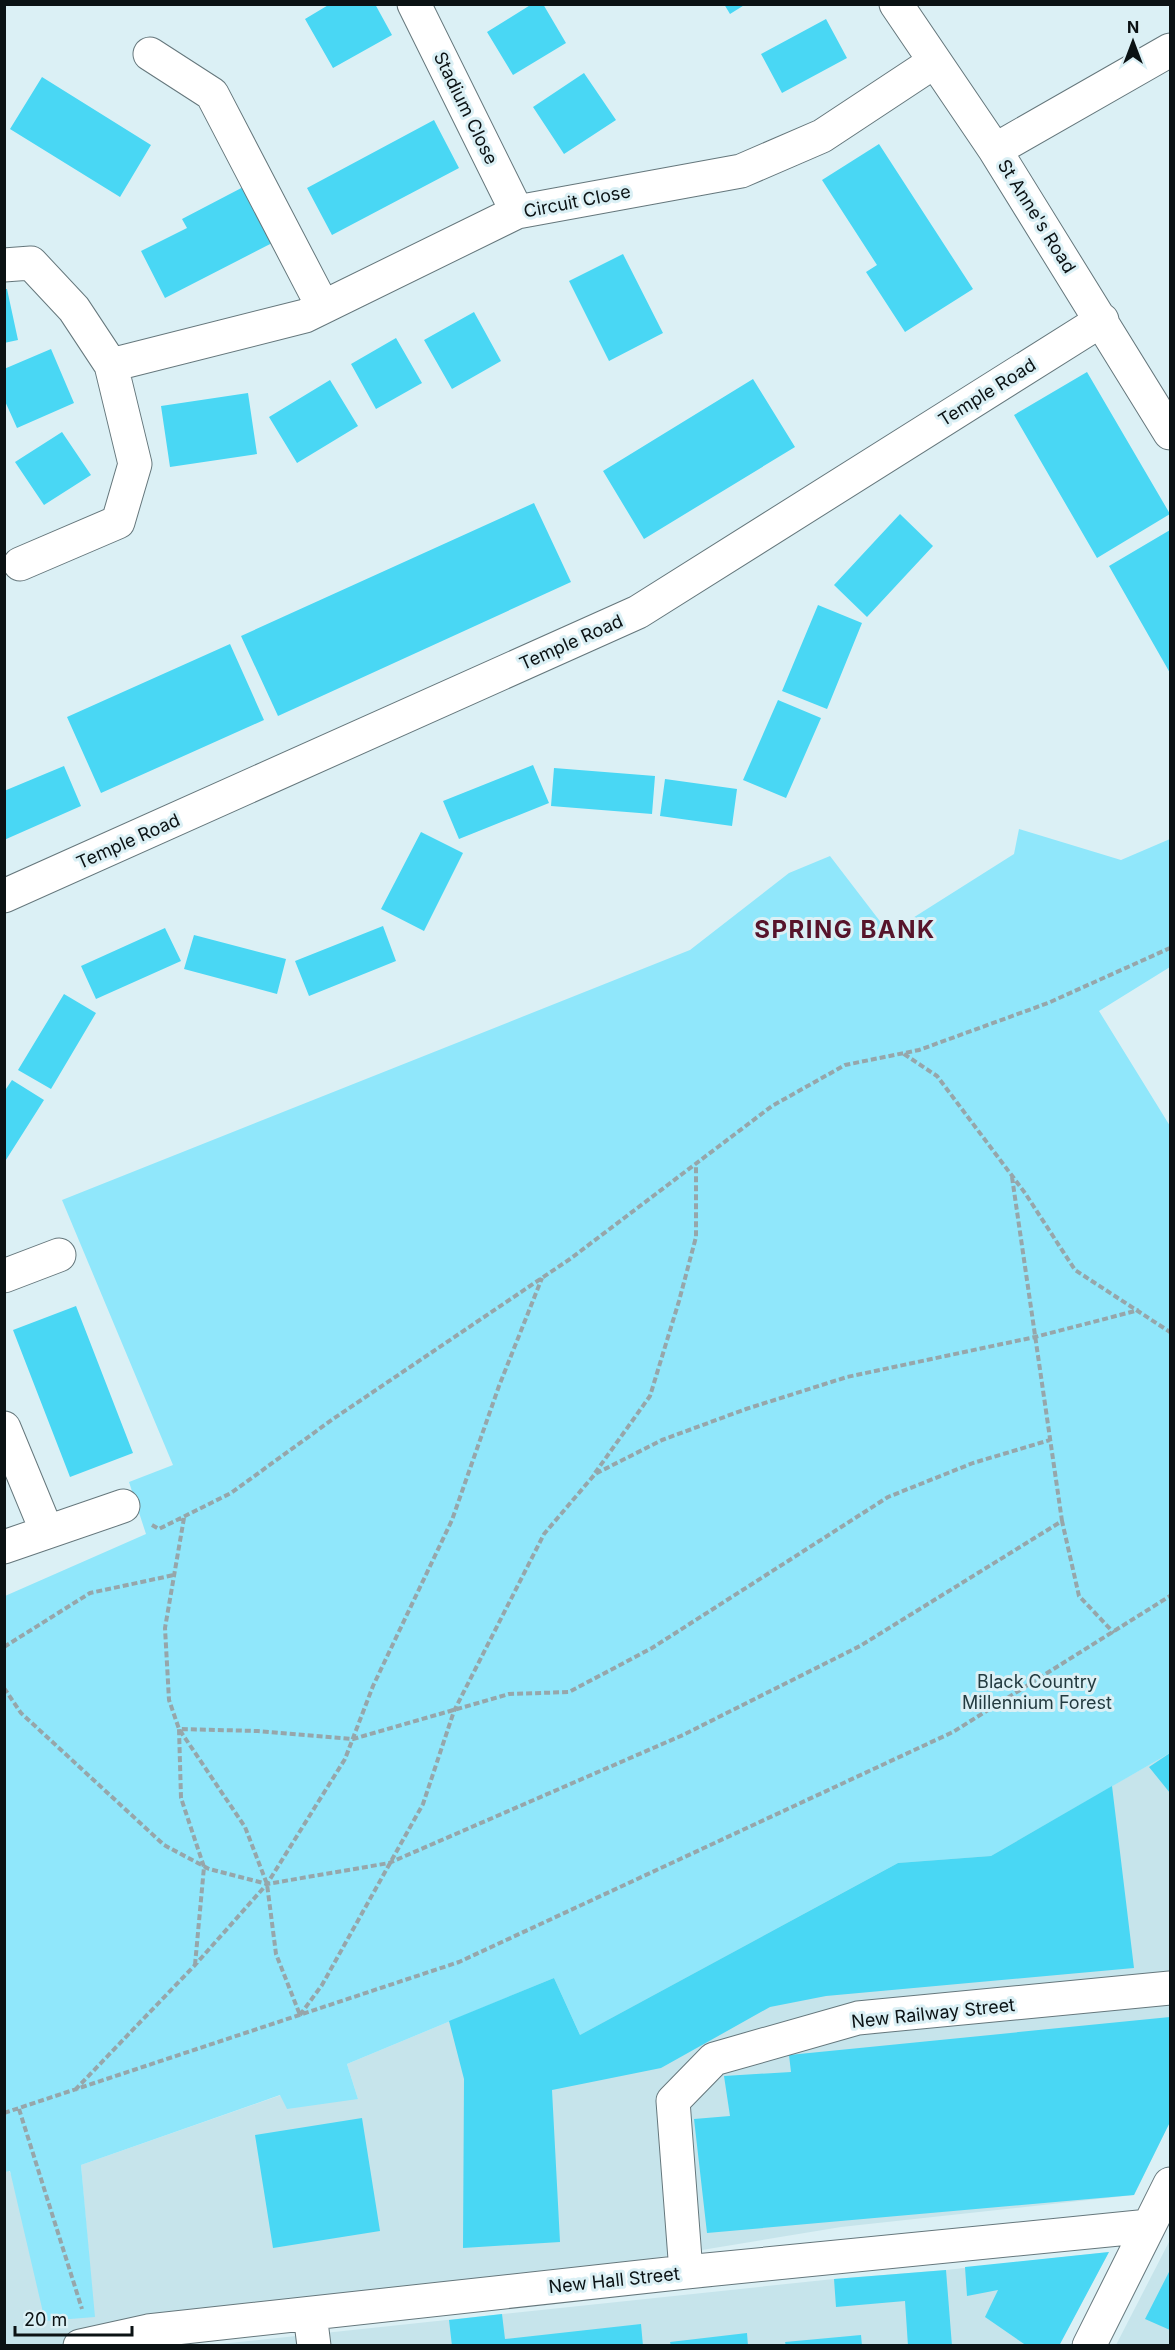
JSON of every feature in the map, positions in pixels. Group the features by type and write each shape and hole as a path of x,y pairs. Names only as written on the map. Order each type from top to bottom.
{"street":[{"name":"Stadium Close","path":"414,4 517,212"},
{"name":"St Anne's Road","path":"896,4 995,150 1170,433"},
{"path":"995,150 1170,50"},
{"path":"150,54 212,94 323,307"},
{"name":"Circuit Close","path":"111,365 305,316 517,212 741,171 822,136 934,62"},
{"path":"4,264 31,263 74,309 111,365 135,464 118,522 20,564"},
{"name":"Temple Road","path":"4,896 638,612 1102,320"},
{"path":"4,1276 59,1254"},
{"path":"4,1428 47,1532"},
{"path":"4,1547 123,1506"},
{"name":"New Railway Street","path":"686,2272 673,2101 714,2059 858,2018 1170,1988"},
{"path":"1089,2346 1170,2184"},
{"name":"New Hall Street","path":"86,2344 148,2331 686,2272 1149,2226"},
{"path":"310,2314 314,2346"}],"path":[{"path":"123,1506 159,1529 231,1493 333,1419 542,1278 772,1106 845,1065 919,1050 1048,1003 1170,948"},
{"path":"903,1053 937,1076 1012,1176 1075,1270 1170,1332"},
{"path":"300,2015 322,1985 423,1804 454,1711 544,1534 595,1474 650,1396 696,1237 696,1164"},
{"path":"1012,1176 1062,1521 1079,1596 1114,1633"},
{"path":"75,2090 195,1965 267,1884 345,1759 373,1686 452,1520 499,1386 542,1278"},
{"path":"595,1474 662,1440 746,1409 847,1377 1035,1337 1139,1310"},
{"path":"179,1729 258,1731 352,1739 510,1694 569,1692 652,1648 888,1497 973,1463 1050,1440"},
{"path":"184,1517 165,1628 169,1700 179,1729 244,1827 267,1884 276,1954 300,2015"},
{"path":"4,1688 21,1713 164,1845 204,1867 267,1884 389,1863 683,1735 860,1646 1062,1521"},
{"path":"4,1647 90,1593 174,1575"},
{"path":"4,2113 459,1962 942,1737 1114,1633 1170,1596"},
{"path":"179,1729 181,1798 204,1867 195,1965"},
{"path":"19,2109 86,2344"}],"shaded area":[{"path":"1170,1753 1170,2122 1134,2195 841,2227 126,2345 5,2346 5,2172 9,2171 94,2317 81,2165 281,2095 358,2099 347,2064 554,1978 579,2034 898,1863 1112,1786"},
{"path":"1170,2240 1170,2345 1116,2345"},
{"path":"1109,2252 1059,2345 201,2346 834,2279 946,2270"}],"green space":[{"name":"Black Country Millennium Forest","path":"1019,829 1121,860 1170,839 1170,967 1099,1011 1170,1126 1170,1753 991,1856 898,1863 580,2035 554,1978 347,2064 358,2099 287,2109 280,2095 81,2165 95,2317 45,2321 10,2171 5,2172 5,1596 146,1534 129,1482 173,1465 62,1200 690,950 789,873 830,856 889,933 1014,854"}],"building":[{"path":"330,4 375,4 392,35 333,68 305,19"},
{"path":"532,4 543,4 566,43 513,75 487,32"},
{"path":"724,4 746,4 730,14"},
{"path":"826,19 847,58 782,93 761,54"},
{"path":"584,73 616,120 564,154 533,107"},
{"path":"42,77 151,145 120,197 10,129"},
{"path":"434,120 459,168 332,235 307,188"},
{"path":"879,144 973,289 905,332 866,272 877,265 822,180"},
{"path":"249,184 278,240 165,298 141,251 187,228 182,219"},
{"path":"623,254 663,333 609,361 569,281"},
{"path":"4,289 7,289 18,340 4,343"},
{"path":"474,312 501,361 452,389 424,340"},
{"path":"396,338 422,383 376,409 351,364"},
{"path":"51,349 74,403 17,428 4,399 4,369"},
{"path":"1087,372 1170,514 1097,558 1014,415"},
{"path":"753,379 795,447 644,539 603,471"},
{"path":"330,380 358,426 297,463 269,417"},
{"path":"248,393 257,454 170,467 161,406"},
{"path":"62,432 91,475 44,505 15,462"},
{"path":"534,503 571,582 278,716 241,636"},
{"path":"900,514 933,546 867,617 834,585"},
{"path":"1170,530 1170,673 1109,566"},
{"path":"818,605 862,623 827,709 782,691"},
{"path":"230,644 264,720 101,793 67,717"},
{"path":"778,700 821,718 786,798 743,780"},
{"path":"533,765 549,803 459,839 443,801"},
{"path":"64,766 81,806 4,840 4,791"},
{"path":"554,768 655,776 652,814 551,806"},
{"path":"665,779 737,789 732,826 660,816"},
{"path":"421,832 463,853 424,931 381,909"},
{"path":"383,926 396,961 309,996 295,961"},
{"path":"165,928 181,961 96,999 81,966"},
{"path":"194,935 286,959 277,994 184,969"},
{"path":"64,994 96,1013 51,1089 18,1070"},
{"path":"12,1080 44,1100 4,1163 4,1092"},
{"path":"76,1306 133,1453 70,1477 13,1330"},
{"path":"1170,1753 1170,1793 1149,1767"},
{"path":"1112,1786 1134,1968 826,1996 770,2007 661,2068 552,2090 560,2242 463,2248 464,2079 449,2021 554,1978 580,2035 898,1863 991,1856"},
{"path":"1170,2017 1170,2122 1134,2195 707,2233 694,2119 730,2116 724,2076 791,2072 789,2055"},
{"path":"362,2118 380,2231 273,2248 255,2135"},
{"path":"1109,2252 1059,2346 1027,2346 985,2317 998,2290 967,2296 965,2267"},
{"path":"946,2270 952,2346 908,2346 905,2301 836,2307 834,2279"},
{"path":"1170,2270 1170,2330 1145,2319"},
{"path":"502,2314 505,2339 641,2324 643,2346 452,2346 449,2320"},
{"path":"747,2333 748,2346 671,2346 670,2342"},
{"path":"861,2335 862,2346 786,2346 785,2342"}],"district":[{"name":"SPRING BANK","path":"845,929"}]}
